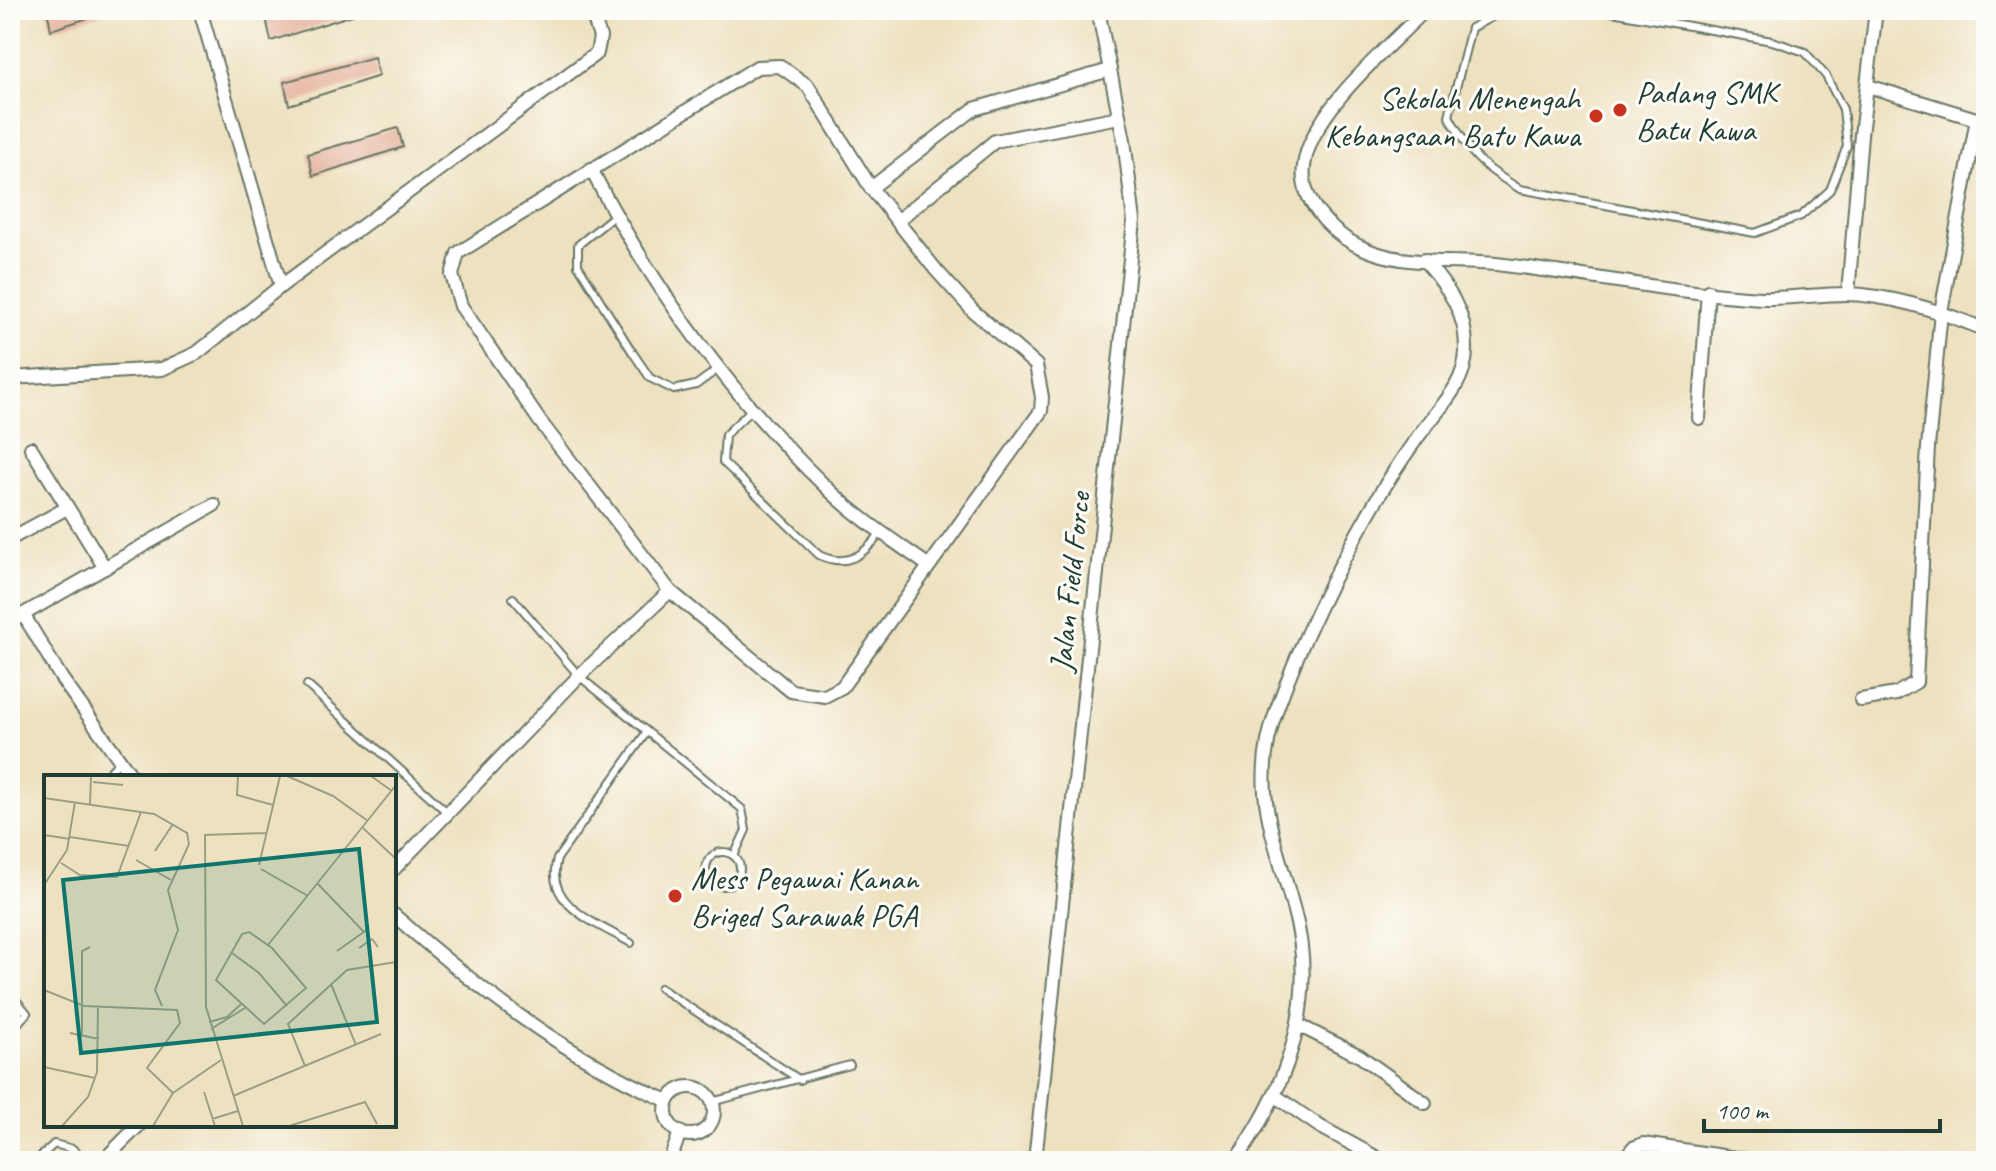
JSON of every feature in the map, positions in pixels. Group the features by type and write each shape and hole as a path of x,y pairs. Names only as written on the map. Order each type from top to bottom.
{"street":[{"path":"200,10 281,286"},
{"path":"10,378 162,369 197,353 281,286 597,53 600,37 591,10"},
{"name":"Jalan Field Force","path":"1035,1161 1134,221 1119,117 1098,10"},
{"path":"1425,10 1345,93 1314,134 1303,168 1309,201 1347,239 1371,252 1424,260 1538,269 1762,298 1848,294 1941,312 1986,330"},
{"path":"1848,294 1876,10"},
{"path":"780,66 808,86 871,188 973,311 1036,365 1042,397 1041,411 842,687 825,696 791,691 670,591 539,420 461,306 452,275 458,253 591,169 757,67 780,66"},
{"path":"871,188 974,109 1110,70"},
{"path":"1861,700 1896,694 1916,682 1928,447 1941,312 1981,120 1868,86"},
{"path":"897,221 995,141 1119,117"},
{"path":"591,169 615,215 718,369 750,411 827,488 880,534 929,566"},
{"path":"1235,1161 1274,1095 1300,1026 1301,947 1295,913 1266,820 1265,754 1277,708 1331,584 1376,502 1417,437 1448,399 1462,370 1466,350 1451,289 1424,260"},
{"path":"1699,418 1708,291"},
{"path":"31,448 105,568"},
{"path":"10,622 214,505"},
{"path":"10,539 67,508"},
{"path":"396,867 579,676 670,591"},
{"path":"23,614 62,679 130,775"},
{"path":"396,917 505,1009 625,1082 668,1101"},
{"path":"1300,1026 1360,1056 1425,1103"},
{"path":"690,1087 707,1095 714,1112 706,1128 689,1135 680,1132 667,1119 668,1101 681,1088 690,1087"},
{"path":"1274,1095 1319,1126 1383,1161"},
{"path":"103,1161 137,1127"},
{"path":"670,1161 680,1132"},
{"path":"1623,1161 1633,1148 1655,1145 1755,1161"}],"lane":[{"path":"1501,11 1471,28 1449,116 1468,151 1489,170 1520,189 1755,233 1801,216 1830,190 1847,146 1843,109 1826,76 1805,52 1772,41 1601,10"},
{"path":"615,215 578,245 578,265 641,365 650,378 674,390 696,385 718,369"},
{"path":"750,411 725,435 721,448 723,462 819,555 839,563 854,559 880,534"},
{"path":"513,598 579,676 742,809 746,830 734,856"},
{"path":"307,685 449,814"},
{"path":"631,943 565,903 552,874 557,859 646,733"},
{"path":"107,775 119,762"},
{"path":"719,852 734,856 740,865 737,880 729,886 713,884 705,872 710,858 719,852"},
{"path":"660,988 800,1080"},
{"path":"10,993 27,1013 10,1032"},
{"path":"712,1102 850,1065"},
{"path":"36,1161 54,1144 73,1149 85,1161"}],"building":[{"path":"47,10 110,10 110,11 51,30"},
{"path":"295,10 365,11 271,41 266,18"},
{"path":"374,57 379,76 289,105 284,82"},
{"path":"398,128 403,147 313,176 308,154"}],"place":[{"name":"Padang SMK Batu Kawa","path":"1620,110"},
{"name":"Sekolah Menengah Kebangsaan Batu Kawa","path":"1596,116"},
{"name":"Mess Pegawai Kanan Briged Sarawak PGA","path":"675,896"}]}
